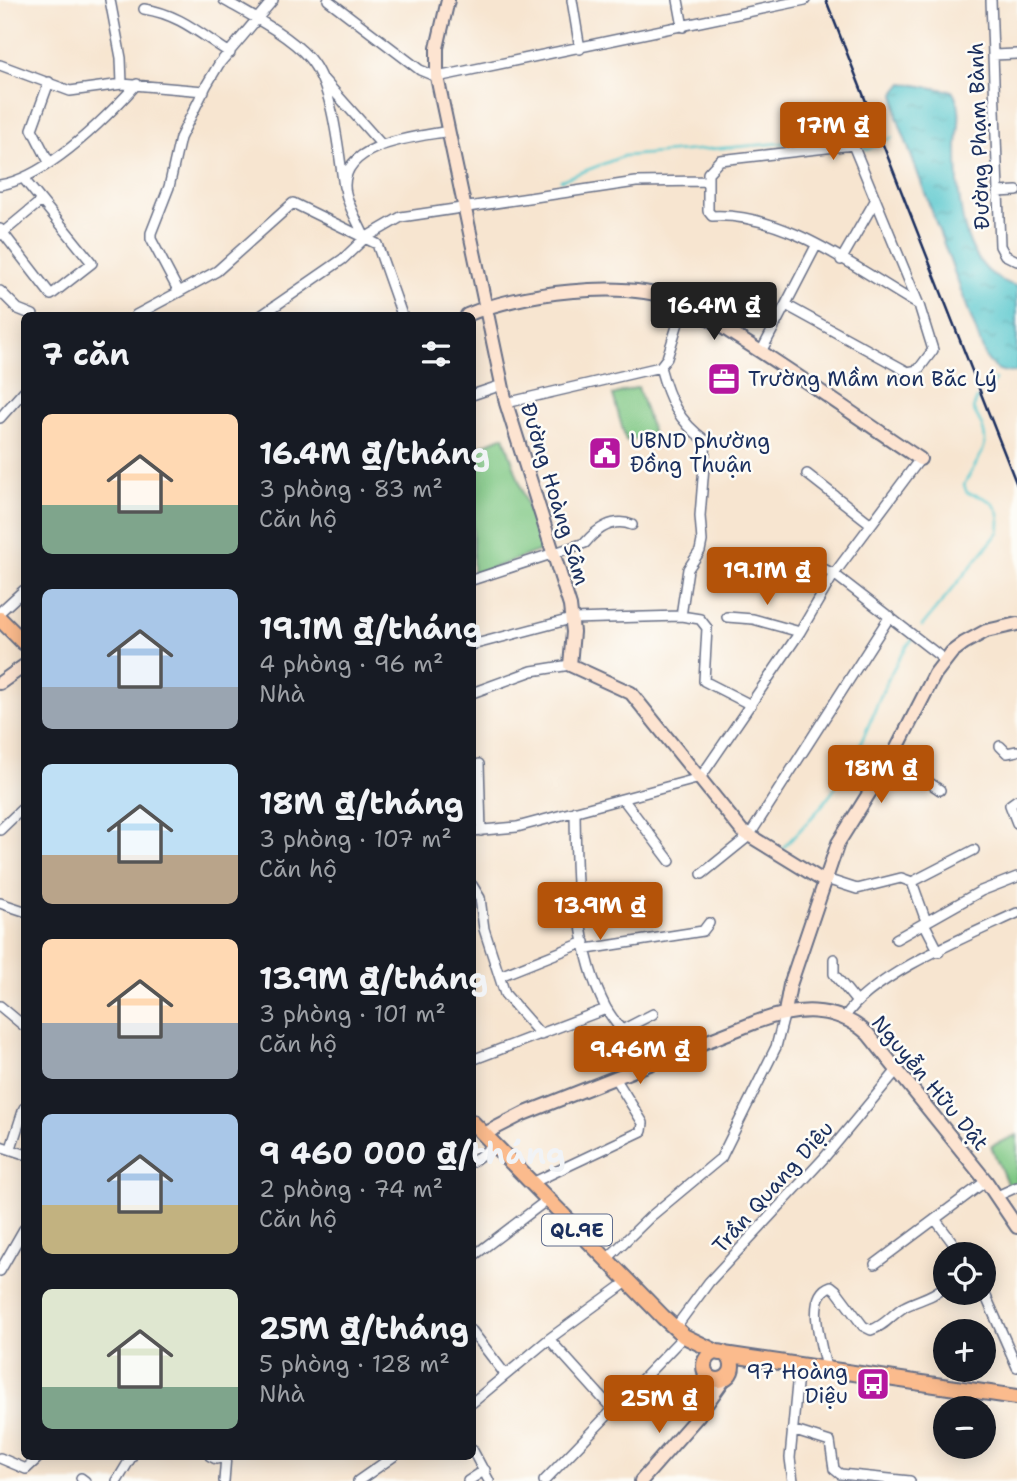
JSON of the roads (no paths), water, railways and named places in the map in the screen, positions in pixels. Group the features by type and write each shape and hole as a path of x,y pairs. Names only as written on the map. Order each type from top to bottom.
{"main road":[{"path":"0,619 21,640"},
{"name":"QL.9E","path":"476,1126 626,1282 680,1332 704,1368"},
{"name":"QL.9E","path":"680,1332 722,1353 1017,1397"},
{"path":"722,1353 731,1362 728,1375 713,1379 704,1368 709,1355 722,1353"},
{"name":"QL.9E","path":"728,1375 769,1358"}],"street":[{"path":"110,0 121,58 122,84"},
{"path":"224,0 258,19 308,57 321,77 381,144"},
{"path":"179,292 151,239 151,233 169,187 180,138 204,91 230,53 273,0"},
{"path":"328,0 420,70 437,77 805,0"},
{"name":"Đường Hoàng Sâm","path":"448,0 437,48 437,77 506,403 570,606 570,665"},
{"path":"572,0 580,49"},
{"path":"678,0 682,27"},
{"name":"Đường Phạm Bành","path":"991,0 1001,250 1009,259 1017,261"},
{"path":"144,9 167,12 230,53"},
{"path":"993,55 1017,54"},
{"path":"0,65 70,91 122,84 204,91"},
{"path":"321,77 344,187 365,238"},
{"path":"49,82 32,129 49,162"},
{"path":"0,185 23,178 49,162 137,85"},
{"path":"344,187 349,169 361,156 381,144 449,131"},
{"path":"786,305 908,372 918,370 933,349 919,305 853,145 720,160 712,166 707,181 708,211 712,216 743,217 769,223 816,246 919,305"},
{"path":"23,178 92,263 51,295 1,232 41,201"},
{"path":"266,312 336,264 365,238 401,217 636,183 707,181"},
{"path":"998,192 1017,191"},
{"path":"841,260 875,201"},
{"path":"142,312 218,271 293,203 379,247 401,312"},
{"path":"761,352 816,246"},
{"path":"474,312 485,307 578,290 647,292 684,304 761,352 920,459 834,574 800,632 700,778 517,827 477,831 479,764"},
{"path":"0,291 18,309 26,312"},
{"path":"506,403 660,368 667,358 684,304"},
{"path":"660,368 676,414 686,427 706,441 700,516 702,541 688,569 681,616"},
{"path":"476,394 502,385"},
{"path":"0,418 21,394"},
{"path":"807,474 871,524"},
{"path":"476,579 585,543 594,531 618,522 632,525"},
{"path":"782,554 807,561 834,574 945,660"},
{"path":"0,611 21,593"},
{"path":"476,644 571,619 681,616 700,619 707,628 704,681 751,705"},
{"path":"702,874 749,836 890,616"},
{"path":"727,617 753,619 800,632"},
{"path":"606,1259 650,1217 721,1158 776,1047 790,985 844,831 892,757 945,660 975,636 1017,624"},
{"path":"476,692 532,671 570,665 631,693 733,821 749,836 825,880 857,889 901,878 912,882 974,850"},
{"path":"0,683 21,668"},
{"path":"1000,746 1007,753 1017,751"},
{"path":"892,757 940,790"},
{"path":"623,799 670,861"},
{"path":"1017,800 1010,805 1017,823"},
{"path":"0,830 21,810"},
{"path":"575,811 577,889 589,965 605,1006 648,1065"},
{"path":"896,939 981,891 1017,877"},
{"path":"912,882 925,922 939,951"},
{"path":"476,893 481,902 486,937 505,994 541,1035"},
{"path":"0,903 21,910"},
{"path":"845,1017 856,1001 939,951 1017,913"},
{"path":"500,976 586,946 703,931 709,923"},
{"path":"834,959 834,974 856,1001"},
{"path":"0,1006 21,1024"},
{"path":"476,1059 606,1009 605,1006"},
{"name":"Nguyễn Hữu Dật","path":"785,1012 806,1009 845,1017 868,1034 998,1196 1017,1227"},
{"path":"476,1157 489,1140 523,1114 785,1012"},
{"path":"624,1029 653,1014"},
{"name":"Trần Quang Diệu","path":"544,1481 614,1411 680,1332 709,1282 824,1158 897,1070"},
{"path":"532,1183 642,1131 643,1123 615,1078"},
{"path":"11,1148 21,1117"},
{"path":"0,1146 21,1153"},
{"path":"875,1264 986,1181"},
{"path":"998,1196 1017,1187"},
{"path":"476,1255 547,1200"},
{"path":"935,1219 952,1242"},
{"path":"0,1271 21,1234"},
{"path":"476,1399 549,1339 626,1282"},
{"path":"826,1368 817,1310 817,1298 822,1290 831,1286 836,1290 867,1329 881,1327 900,1310 925,1301 933,1295"},
{"path":"990,1305 1017,1367"},
{"path":"476,1336 505,1374"},
{"path":"549,1339 614,1411"},
{"path":"793,1481 792,1430 799,1363"},
{"path":"703,1405 704,1368"},
{"path":"641,1481 690,1426 703,1405 728,1375"},
{"path":"792,1430 830,1443 834,1469 840,1474 910,1481"},
{"path":"476,1456 489,1481"},
{"path":"0,1458 26,1469 36,1460"},
{"path":"117,1481 130,1460"},
{"path":"224,1481 225,1460"},
{"path":"358,1481 388,1460"},
{"path":"468,1481 485,1471"}],"water":[{"path":"903,83 952,91 956,98 959,112 957,168 961,210 973,250 984,266 998,279 1017,286 1017,372 999,370 986,358 897,117 895,93"}],"waterway":[{"path":"561,180 624,156 856,137 867,150 877,145"},
{"path":"887,140 893,137"},
{"path":"988,394 995,379"},
{"path":"922,626 999,532 997,509 989,500 967,493 964,485 984,448 984,432 973,409 977,399"},
{"path":"782,849 822,806 847,770 895,665 914,637"}],"railway":[{"path":"826,0 1017,485"}],"place":[{"name":"Trường Mầm non Băc Lý","path":"724,379"},
{"name":"UBND phường Đồng Thuận","path":"605,453"},
{"name":"97 Hoàng Diệu","path":"873,1384"}]}
